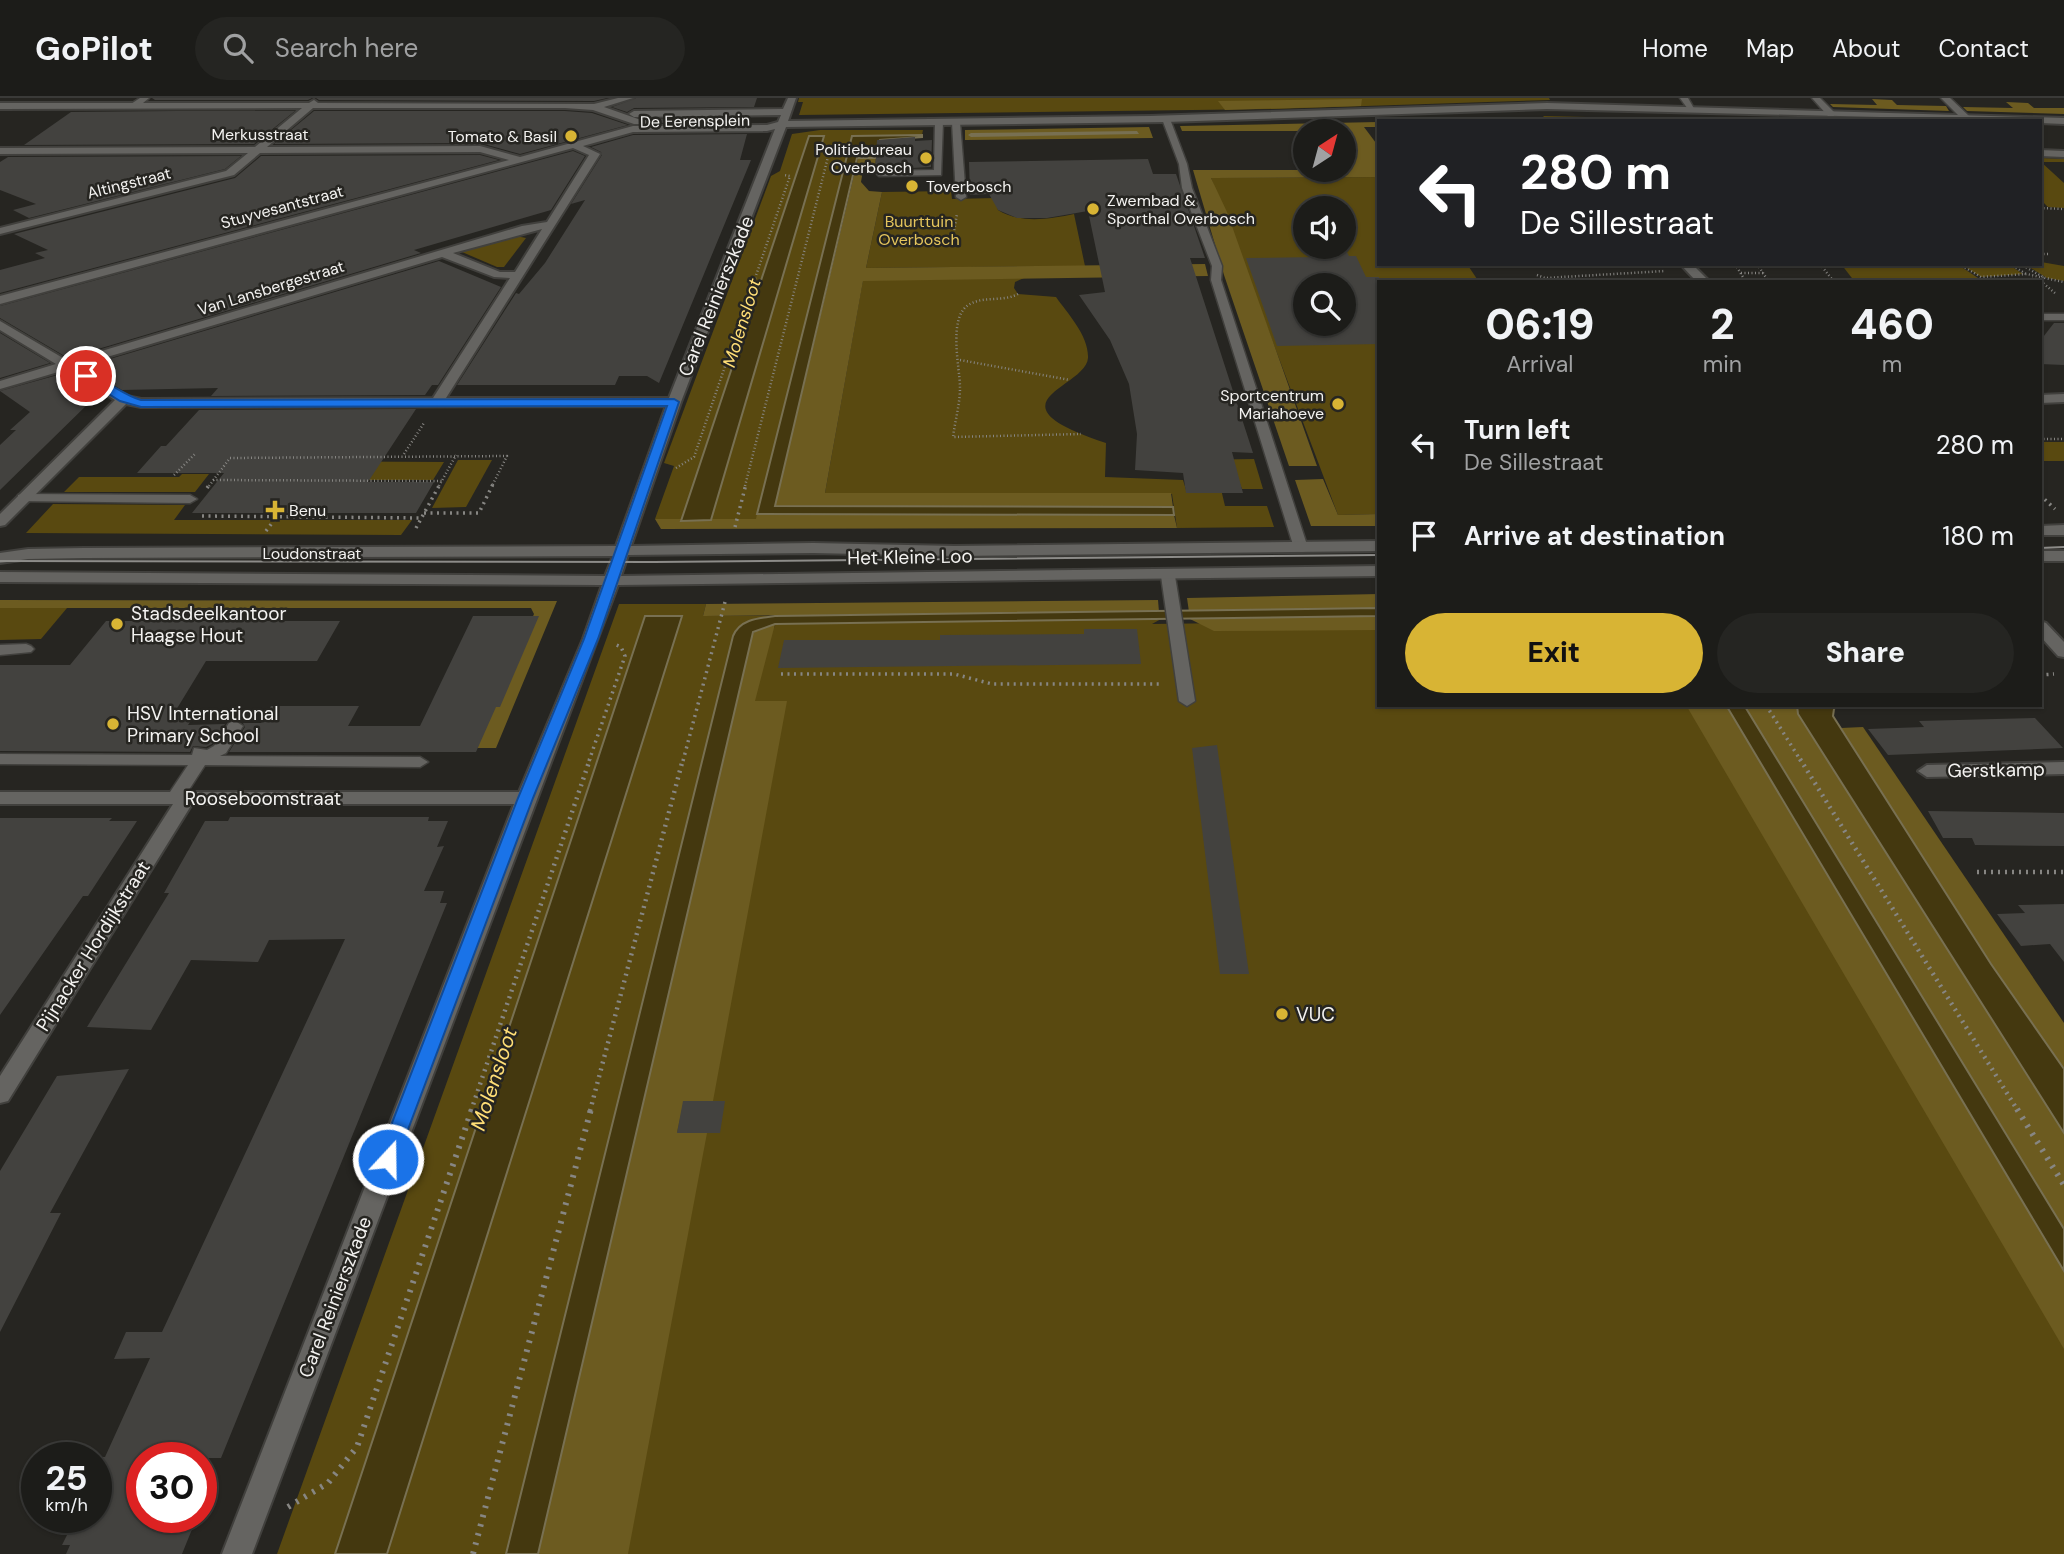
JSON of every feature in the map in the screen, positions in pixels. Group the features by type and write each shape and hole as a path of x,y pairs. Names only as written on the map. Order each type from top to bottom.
{"street":[{"name":"Altingstraat","path":"0,231 221,176 238,169 320,98"},
{"path":"594,107 629,98"},
{"name":"Carel Reinierszkade","path":"237,1554 526,798 591,639 674,402 768,166 792,98"},
{"path":"0,106 474,102 594,107 619,116 635,126"},
{"path":"782,124 1166,119 1518,108 1556,102 1693,110 1999,119"},
{"path":"1518,108 1530,119"},
{"name":"De Eerensplein","path":"619,116 782,124"},
{"path":"2042,120 2064,121"},
{"name":"De Eerensplein","path":"573,145 635,126 767,128 782,124"},
{"name":"De Eerensplein","path":"613,134 639,137 782,124"},
{"path":"437,403 595,154 573,145"},
{"name":"Stuyvesantstraat","path":"0,300 573,145"},
{"name":"Merkusstraat","path":"0,151 480,149 519,159"},
{"path":"2042,153 2064,154"},
{"name":"Van Lansbergestraat","path":"0,385 526,228 552,224"},
{"path":"443,253 498,275 517,275"},
{"path":"1688,267 1702,280"},
{"path":"0,326 123,399 141,403 674,402"},
{"path":"2042,399 2064,398"},
{"path":"0,522 123,399"},
{"path":"2042,531 2064,530"},
{"name":"Het Kleine Loo","path":"624,549 1205,550 1377,546"},
{"name":"Loudonstraat","path":"0,558 84,553 473,553 624,549"},
{"path":"1205,550 1209,575"},
{"path":"2042,556 2064,556"},
{"name":"Het Kleine Loo","path":"612,581 1377,572"},
{"name":"Loudonstraat","path":"0,577 612,581"},
{"path":"2042,628 2064,652"},
{"name":"Gerstkamp","path":"1927,771 2064,768"},
{"name":"Pijnacker Hordijkstraat","path":"0,1094 181,798"},
{"name":"Rooseboomstraat","path":"0,799 526,798"}],"lane":[{"path":"134,106 145,98"},
{"path":"1684,98 1693,110"},
{"path":"1816,98 1831,114"},
{"path":"1945,98 1966,118"},
{"path":"1166,119 1183,164 1187,187 1217,266 1216,280 1301,548"},
{"path":"882,174 938,173 939,122"},
{"path":"957,122 961,197"},
{"path":"2042,317 2064,317"},
{"path":"23,498 190,499"},
{"path":"1168,576 1187,701"},
{"path":"0,650 26,649"},
{"path":"200,754 220,749 235,726"},
{"path":"181,798 200,754"},
{"path":"0,759 200,754 420,762"}],"path":[{"path":"729,549 836,123"},
{"path":"675,469 694,457 790,176"},
{"path":"2042,207 2064,209"},
{"path":"2042,254 2048,254"},
{"path":"1736,266 1745,280"},
{"path":"1758,266 1768,280"},
{"path":"1822,266 1832,280"},
{"path":"1962,266 1980,277 2027,275 2064,282"},
{"path":"2013,266 2027,275"},
{"path":"2024,266 2045,278"},
{"path":"1537,275 1545,278 1688,267"},
{"path":"1741,273 1763,273"},
{"path":"2001,280 2045,278"},
{"path":"2042,282 2055,293"},
{"path":"1018,294 1011,298 973,302 962,310 956,324 960,360 959,398 953,437 1081,434"},
{"path":"960,360 1070,380"},
{"path":"403,455 437,403"},
{"path":"2042,439 2064,439"},
{"path":"163,475 176,475 195,454"},
{"path":"415,529 456,455"},
{"path":"198,516 479,513 507,456 230,458 212,481 442,481"},
{"path":"473,1554 732,581"},
{"path":"249,1524 313,1496 342,1472 357,1447 625,656 621,647 591,639"},
{"path":"781,674 954,674 992,684 1184,684"},
{"path":"1767,707 2064,1185"},
{"path":"1977,872 2064,872"}],"green space":[{"path":"799,98 1550,100 1274,109 799,115 803,102 798,102"},
{"path":"1543,116 1674,119 1546,119"},
{"path":"820,130 923,130 922,135 852,136 757,519 711,520 824,137 809,137 681,521 655,519 674,466 664,463 771,176 780,171 792,134"},
{"path":"2042,158 2064,159 2064,162 2042,162"},
{"path":"2042,163 2064,183 2064,208 2048,207 2042,201"},
{"name":"Sportcentrum Mariahoeve","path":"1356,177 1377,177 1377,266 1468,266 1478,280 1377,280 1377,514 1338,515 1211,178 1293,178 1293,182 1356,182"},
{"name":"Buurttuin Overbosch","path":"951,191 952,199 995,198 998,210 1025,219 1074,214 1085,266 866,268 882,192"},
{"path":"516,236 526,238 504,267 497,267 462,252"},
{"path":"2042,262 2064,266 2064,281 2047,278 2027,266 2042,266"},
{"path":"1843,266 1960,266 1981,280 1853,280"},
{"path":"1964,266 2011,266 2023,274 1981,277"},
{"path":"1024,278 1015,282 1014,288 1018,294 1056,297 1085,342 1088,358 1083,369 1050,396 1045,406 1051,417 1070,429 1106,443 1105,477 1183,480 1187,493 1215,493 1193,460 1254,459 1263,489 1242,489 1240,484 1220,485 1225,506 1267,506 1274,527 1177,528 1172,494 825,493 863,280"},
{"path":"2042,442 2064,442 2064,461 2042,461"},
{"path":"458,460 492,460 466,507 432,508"},
{"path":"235,461 444,462 433,480 220,480"},
{"path":"182,474 209,474 195,492 64,492 79,477 179,477"},
{"path":"53,504 185,505 174,520 412,520 401,535 26,533"},
{"path":"619,604 706,604 703,616 775,616 745,623 733,636 506,1554 387,1554 681,616 645,616 335,1554 277,1554"},
{"path":"0,608 67,608 41,639 0,640"},
{"name":"VUC","path":"1161,619 1152,624 1377,621 1377,707 1708,707 2064,1323 2064,1554 564,1554 760,628 774,628 775,624"}],"shaded area":[{"path":"1362,99 1361,106 1225,110 1218,101"},
{"path":"1872,99 1892,100 1897,105 1946,106 1949,111 1833,107 1830,104 1877,105"},
{"path":"2006,102 2028,103 2034,108 2064,108 2064,114 1967,111 1963,107 2013,108"},
{"path":"1356,122 1377,122 1377,127 1364,127 1377,144 1377,177 1356,177"},
{"path":"1293,124 1293,131 1182,131 1180,126"},
{"path":"1149,127 1153,138 965,140 965,130"},
{"path":"858,158 876,158 875,170 863,170 861,182 869,191 882,192 866,268 1205,264 1208,276 863,281 825,493 1171,493 1173,507 775,506"},
{"path":"1193,170 1293,170 1293,178 1211,178 1227,212 1317,466 1289,466 1224,275"},
{"path":"1323,479 1338,515 1377,514 1377,526 1311,526 1295,480"},
{"path":"757,514 1174,515 1177,528 661,529 655,519 756,519"},
{"path":"1377,594 1377,608 1189,612 1187,598"},
{"path":"0,600 557,601 496,748 476,748 534,614 531,608 0,608"},
{"path":"1158,600 1159,612 703,616 706,604"},
{"path":"1377,616 1377,630 1214,631 1190,619"},
{"path":"775,624 755,701 787,701 713,1101 684,1101 677,1132 707,1133 628,1554 538,1554 750,637 758,628"},
{"path":"1687,707 1727,707 2064,1271 2064,1349"},
{"path":"1745,707 1797,707 1798,714 2064,1133 2064,1229"},
{"path":"1863,727 2064,1023 2064,1069 1991,964 1841,728"}],"water":[{"path":"922,135 880,140 876,158 857,158 775,506 1173,507 1174,515 757,514 852,136"},
{"path":"809,136 824,136 711,520 681,521"},
{"path":"1377,608 1377,616 775,624 753,632 538,1554 506,1554 733,636 740,626 751,620 775,616"},
{"name":"Molensloot","path":"645,616 682,616 387,1554 335,1554"},
{"path":"1727,707 1745,707 2064,1229 2064,1271"},
{"path":"1797,707 1836,707 1833,716 1991,964 2064,1069 2064,1133 1798,714"}],"building":[{"path":"152,98 312,98 155,100"},
{"path":"316,98 607,98 594,101"},
{"path":"636,98 757,98 754,107 634,108 627,112 612,107"},
{"path":"295,111 254,144 24,145 71,112"},
{"path":"314,111 565,111 592,113 628,125 520,154 480,143 274,144"},
{"path":"751,118 750,122 653,123 652,119"},
{"path":"747,134 740,160 751,160 659,383 647,376 619,376 615,385 457,385 516,293 519,294 545,263 585,200 571,204 602,155 591,147 633,135"},
{"path":"915,137 915,141 932,140 931,167 875,170 877,140"},
{"path":"573,151 585,156 551,210 414,250 421,253 68,358 0,318 0,306"},
{"path":"480,155 499,160 0,293 0,270 45,258 35,253 48,250 14,234 235,178 261,156"},
{"path":"241,156 225,169 29,218 13,210 36,204 0,190 0,162 8,157"},
{"path":"1148,159 1153,174 1176,174 1205,258 1190,258 1253,453 1232,452 1243,493 1186,493 1183,473 1135,470 1137,434 1129,384 1110,340 1079,295 1105,292 1088,211 1047,218 1017,218 998,210 989,194 970,195 969,162"},
{"path":"1356,256 1366,277 1379,277 1377,344 1277,346 1246,258 1356,259"},
{"path":"439,261 501,287 438,385 432,385 425,395 211,396 218,388 122,390 83,367"},
{"path":"2054,323 2064,323 2064,365 2042,364 2042,338"},
{"path":"0,333 50,363 0,378"},
{"path":"65,373 103,396 93,399 0,490 0,445 16,430 10,430 30,412 0,391"},
{"path":"416,409 368,482 434,482 416,513 192,513 224,473 137,473 199,410"},
{"path":"473,616 539,616 500,707 496,707 476,752 229,752 245,727 243,723 261,723 271,706 359,706 348,726 420,726"},
{"path":"106,621 340,621 317,661 206,661 173,715 195,715 188,725 225,724 212,744 206,747 193,746 190,752 0,751 0,665 70,665"},
{"path":"1084,629 1137,629 1141,664 778,668 784,640 940,640 940,635 1084,634"},
{"path":"2035,718 2063,748 1888,755 1868,729 1924,727 1919,721"},
{"path":"1217,745 1249,974 1220,974 1192,748"},
{"path":"1928,811 2064,813 2064,846 1975,845 1972,838 1943,838"},
{"path":"230,817 429,817 428,821 448,821 437,847 444,846 424,891 444,891 440,903 447,903 221,1458 217,1458 217,1442 126,1442 126,1533 191,1533 182,1554 66,1554 70,1545 62,1545 68,1533 112,1533 112,1442 150,1358 114,1359 126,1332 162,1332 345,939 269,940 258,962 191,960 151,1030 87,1027 169,893 164,893 205,821 228,821"},
{"path":"0,818 112,818 109,821 137,821 88,896 83,896 0,1015"},
{"path":"2064,904 2064,962 2050,944 2021,946 1997,914 2025,913 2018,905"},
{"path":"129,1069 50,1213 61,1213 0,1332 0,1171 57,1076"},
{"path":"683,1101 725,1101 720,1133 677,1133"}],"waterway":[{"path":"971,135 1137,133"}],"tram line":[{"path":"2042,548 2064,547"},
{"path":"0,561 654,562 1377,555"}],"place":[{"name":"Tomato & Basil","path":"571,136"},
{"name":"Politiebureau Overbosch","path":"926,158"},
{"name":"Toverbosch","path":"912,186"},
{"name":"Zwembad & Sporthal Overbosch","path":"1093,209"},
{"name":"Sportcentrum Mariahoeve","path":"1338,404"},
{"name":"Benu","path":"275,510"},
{"name":"Stadsdeelkantoor Haagse Hout","path":"117,624"},
{"name":"HSV International Primary School","path":"113,724"},
{"name":"VUC","path":"1282,1014"}],"route":[{"path":"86,376 123,399 141,403 674,402 591,639 526,798 388,1159"}]}
